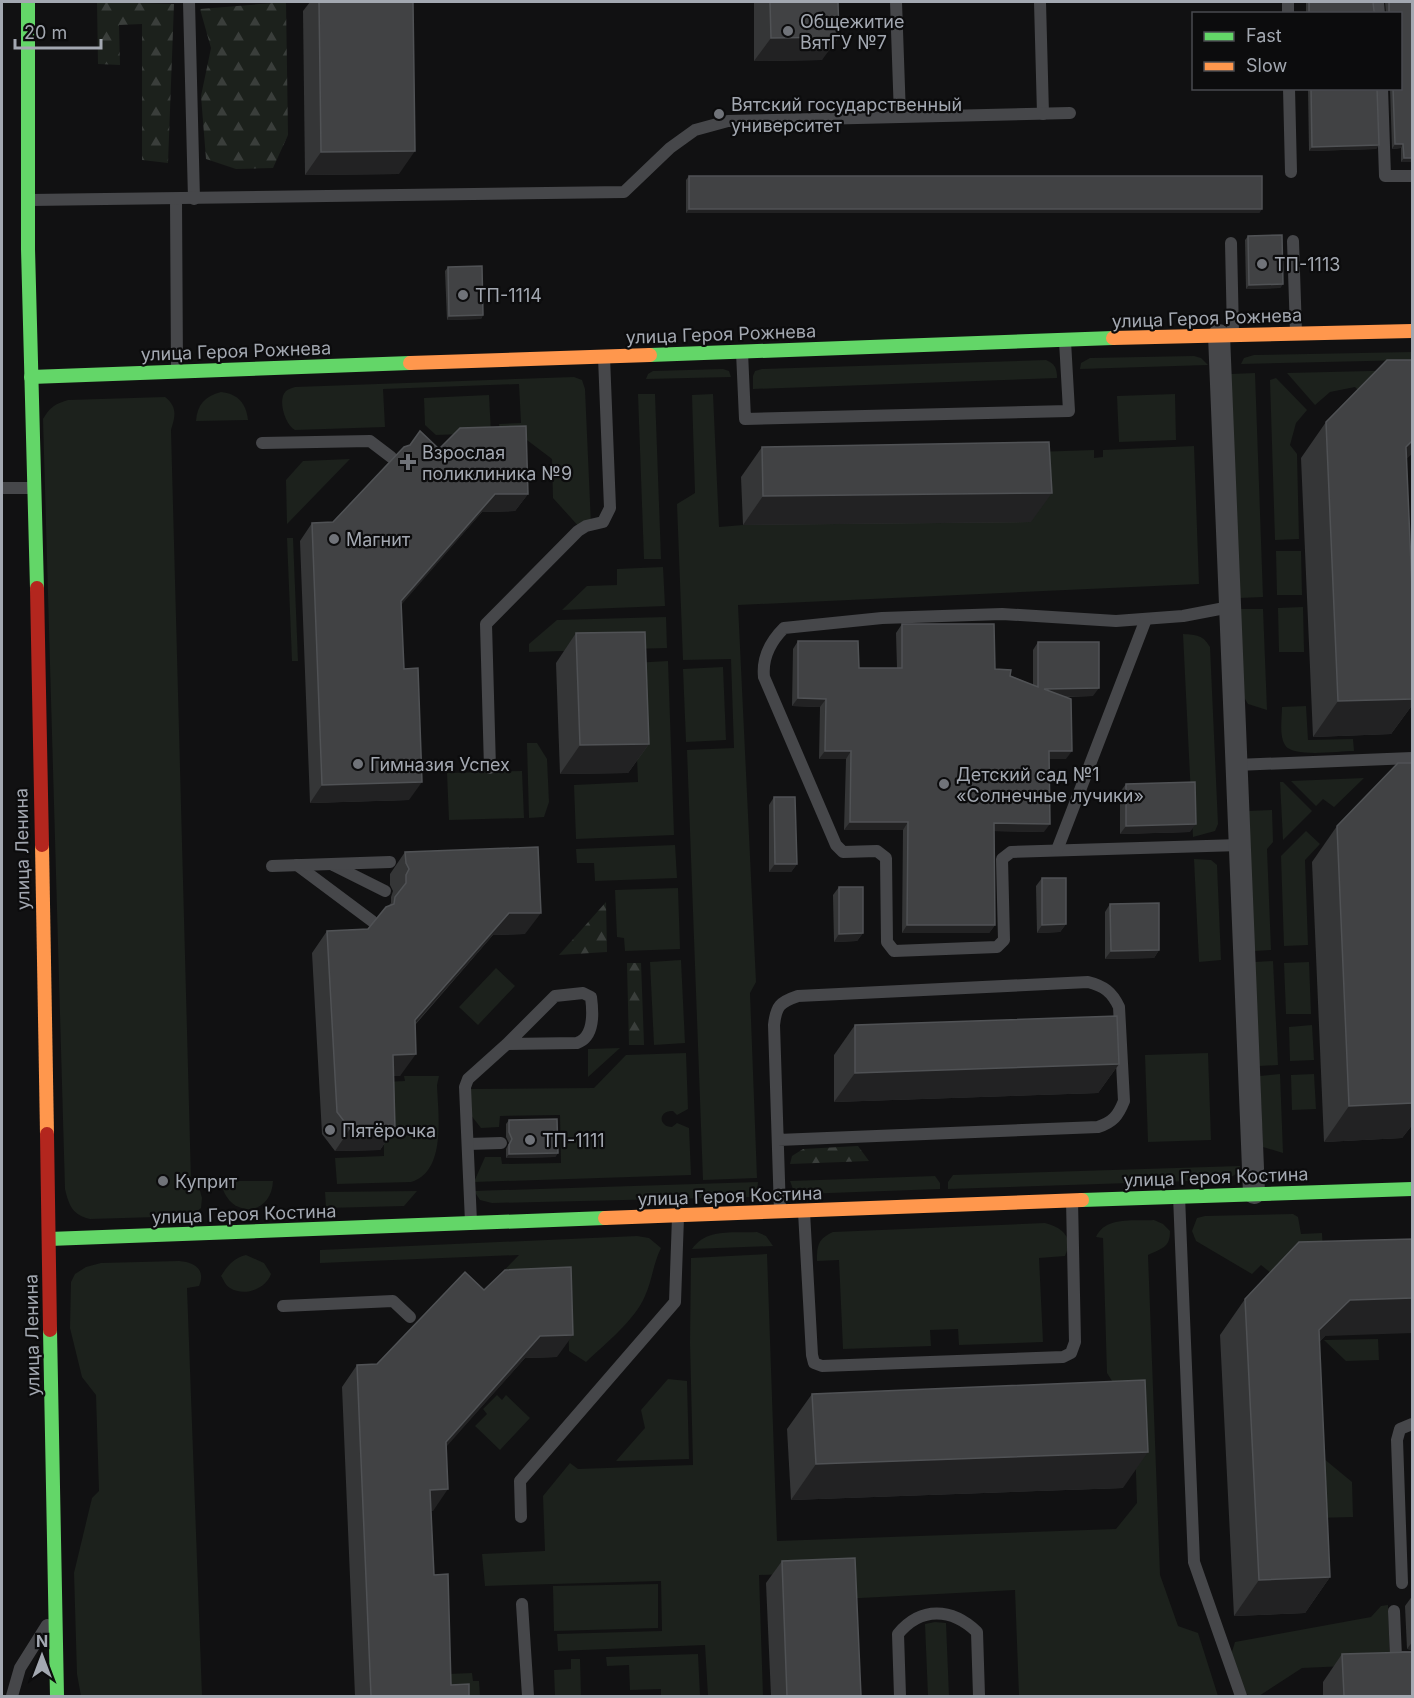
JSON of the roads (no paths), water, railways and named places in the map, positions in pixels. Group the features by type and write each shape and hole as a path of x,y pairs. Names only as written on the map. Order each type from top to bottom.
{"street":[{"name":"улица Ленина","path":"28,2 28,249 57,1696"},
{"name":"улица Героя Рожнева","path":"31,377 1065,340 1413,331"},
{"path":"1226,335 1230,607 1254,1193"},
{"name":"улица Героя Костина","path":"49,1239 1254,1193 1413,1189"}],"lane":[{"path":"189,2 194,199"},
{"path":"896,2 900,116"},
{"path":"1040,2 1043,114"},
{"path":"1289,90 1291,172"},
{"path":"1382,90 1385,176 1413,176"},
{"path":"29,200 624,192 670,148 695,130 728,121 1070,113"},
{"path":"176,199 177,371"},
{"path":"1293,241 1296,333"},
{"path":"1226,335 1231,243"},
{"path":"742,351 745,419 1069,411 1065,340"},
{"path":"490,768 486,624 578,531 586,526 603,522 610,508 604,356"},
{"path":"262,443 370,441 391,457"},
{"path":"2,488 34,488"},
{"path":"1230,607 1183,616 1116,621 1002,614 882,618 784,628 775,637 763,664 764,677 836,845 843,852 877,851 886,858 888,942 894,951 997,947 1004,940 1002,860 1011,852 1240,845"},
{"path":"1057,850 1146,619"},
{"path":"1236,765 1413,758"},
{"path":"272,866 390,862"},
{"path":"332,864 385,891"},
{"path":"297,865 372,921"},
{"path":"778,1140 1098,1127 1111,1123 1119,1114 1124,1101 1119,1007 1114,996 1102,985 1088,982 798,996 784,1000 776,1010 774,1025 780,1212"},
{"path":"471,1224 465,1087 468,1079 555,996 583,993 591,997 591,1029 584,1041 507,1044"},
{"path":"468,1144 501,1143"},
{"path":"1179,1196 1194,1562 1241,1696"},
{"path":"804,1211 814,1363 822,1366 1063,1357 1071,1353 1075,1342 1072,1200"},
{"path":"521,1517 520,1481 675,1302 678,1216"},
{"path":"283,1306 393,1301 410,1317"},
{"path":"1402,1583 1397,1440 1400,1429 1413,1424"},
{"path":"522,1604 528,1696"},
{"path":"12,1696 20,1668 55,1611"},
{"path":"1394,1611 1396,1657 1413,1657"},
{"path":"900,1696 898,1634 918,1617 935,1612 966,1621 977,1632 979,1696"}],"place":[{"name":"Общежитие ВятГУ №7","path":"788,31"},
{"name":"Вятский государственный университет","path":"719,114"},
{"name":"ТП-1113","path":"1262,264"},
{"name":"ТП-1114","path":"463,295"},
{"name":"Взрослая поликлиника №9","path":"408,462"},
{"name":"Магнит","path":"334,539"},
{"name":"Гимназия Успех","path":"358,764"},
{"name":"Детский сад №1 «Солнечные лучики»","path":"944,784"},
{"name":"Пятёрочка","path":"330,1130"},
{"name":"ТП-1111","path":"530,1140"},
{"name":"Куприт","path":"163,1181"}]}
